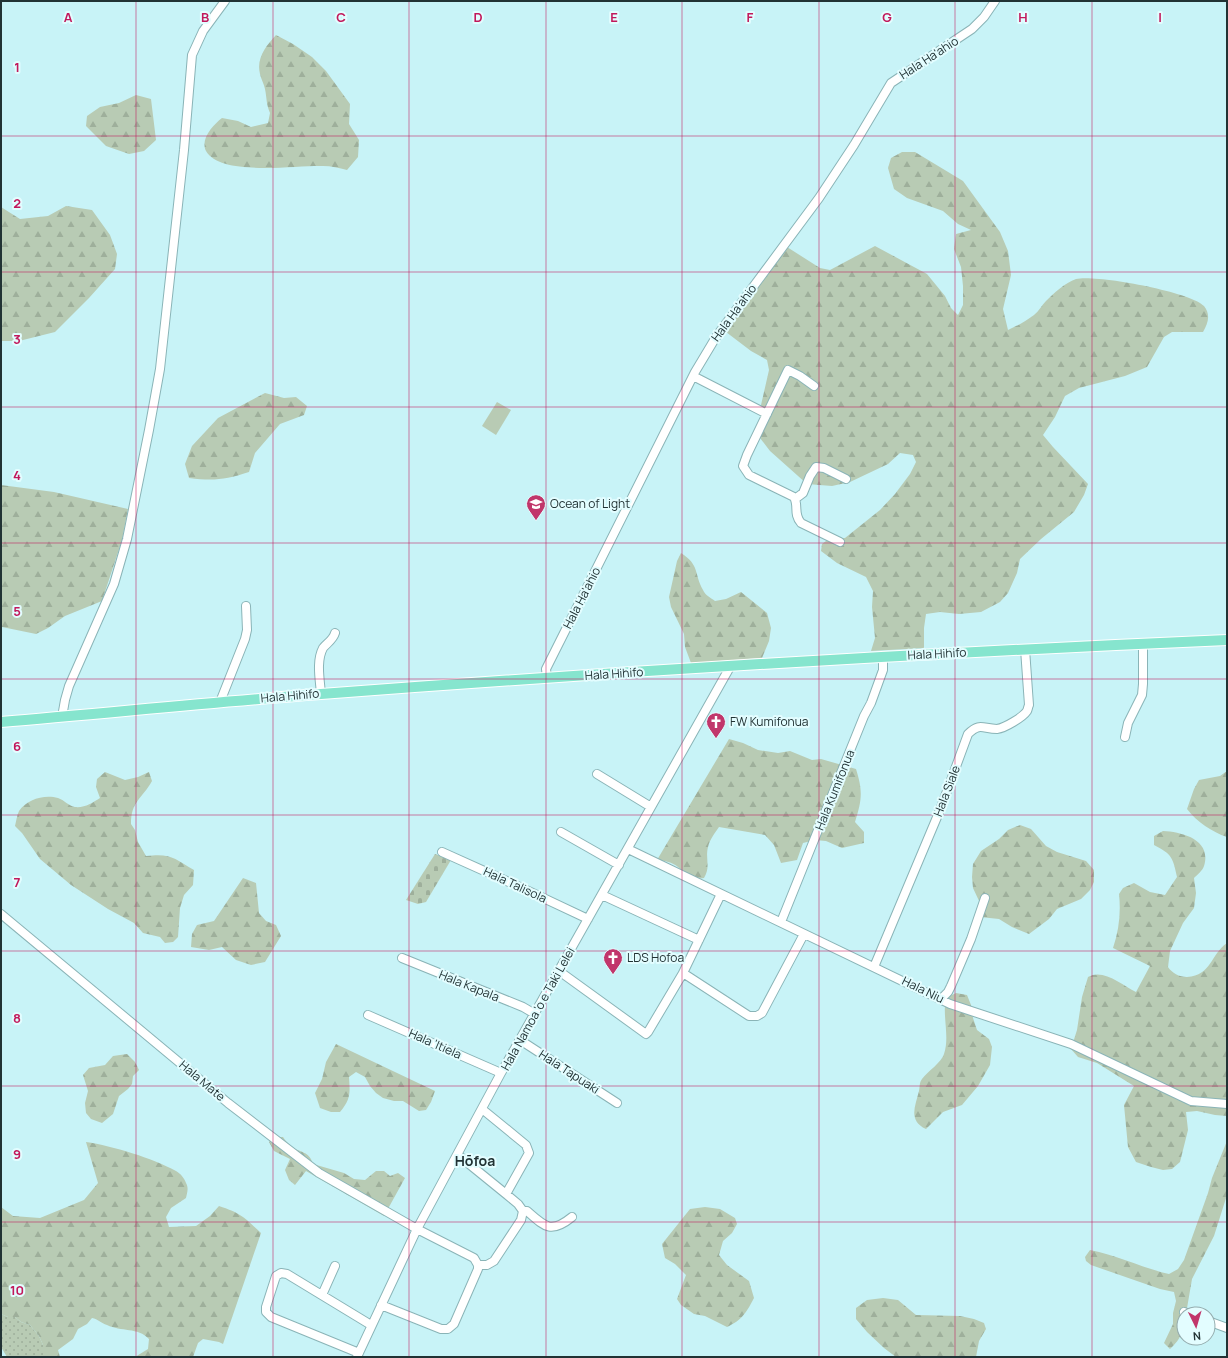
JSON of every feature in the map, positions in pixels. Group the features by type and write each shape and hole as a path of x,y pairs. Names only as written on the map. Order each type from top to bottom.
{"main road":[{"name":"Hala Hihifo","path":"1,722 220,702 547,678 1025,649 1227,640"}],"street":[{"path":"62,716 69,686 114,584 127,539 160,369 184,150 192,55 203,31 225,1"},
{"name":"Hala Ha'ahio","path":"547,678 546,669 693,376 716,337 819,198 854,145 891,83 972,29 984,17 995,1"},
{"path":"814,386 788,370 743,466 749,475 788,493 795,499 795,513 801,523 840,542"},
{"path":"693,376 767,414"},
{"path":"795,499 803,493 810,476 816,468 824,468 846,479"},
{"path":"220,702 245,639 247,630 246,606"},
{"path":"321,694 320,656 324,648 334,637 335,633"},
{"path":"1124,737 1128,723 1142,695 1143,643"},
{"name":"Hala Siale","path":"874,967 940,810 968,734 974,728 983,726 997,729 1007,727 1026,712 1029,705 1025,649"},
{"name":"Hala Kumifonua","path":"781,922 871,702 883,670 883,657"},
{"name":"Hala Namoa 'o e Taki Lelei","path":"358,1356 417,1228 458,1155 501,1073 730,667"},
{"path":"597,774 650,807"},
{"path":"561,832 619,865"},
{"name":"Hala Niu","path":"628,849 950,1004 1072,1044 1191,1101 1227,1104"},
{"name":"Hala Talisola","path":"442,852 588,919"},
{"path":"559,970 646,1034 683,973 721,894"},
{"path":"602,895 699,940"},
{"path":"941,999 948,992 951,986 985,898"},
{"name":"Hala Mate","path":"1,914 228,1102 319,1173 474,1258 478,1265"},
{"path":"683,973 749,1016 757,1016 762,1012 804,934"},
{"name":"Hala Kapala","path":"402,958 522,1007 535,1014"},
{"name":"Hala 'Itiela","path":"368,1015 501,1073"},
{"name":"Hala Tapuaki","path":"520,1040 617,1103"},
{"path":"482,1109 526,1145 529,1153 506,1194"},
{"path":"458,1155 518,1204 523,1211 527,1211 542,1225 553,1227 563,1224 572,1216"},
{"path":"381,1306 441,1329 448,1328 454,1324 478,1269 478,1265 487,1265 494,1261 521,1220 523,1211"},
{"path":"322,1295 335,1266"},
{"path":"358,1356 271,1317 266,1312 266,1307 276,1276 281,1273 287,1274 372,1325"},
{"path":"1216,1324 1227,1328"}],"green space":[{"path":"276,35 312,57 326,71 350,104 349,124 359,140 358,157 347,170 323,166 278,168 242,167 227,164 214,159 206,151 206,137 211,128 222,118 238,121 251,127 268,123 270,113 267,104 265,87 260,74 259,63 265,48"},
{"path":"136,95 151,99 156,140 144,151 129,154 106,146 86,126 87,116 100,107 119,103"},
{"path":"902,152 915,152 963,181 1000,232 1008,251 1011,275 1003,309 1008,330 1034,315 1046,301 1064,286 1076,279 1086,278 1143,285 1182,295 1204,306 1208,313 1208,319 1203,332 1172,332 1164,337 1147,367 1125,376 1079,388 1065,396 1055,417 1043,435 1088,484 1084,495 1074,512 1041,539 1020,559 1017,573 1008,593 1000,602 981,612 959,614 940,612 926,614 924,648 871,651 875,638 872,607 873,591 866,577 837,563 821,551 822,544 830,538 845,538 880,510 895,494 910,474 916,462 913,455 900,453 888,464 850,482 832,486 807,484 770,451 760,438 761,405 769,370 767,360 751,351 726,332 787,247 820,268 830,270 875,246 927,274 945,296 951,308 958,315 963,305 963,286 961,267 954,249 956,234 971,230 958,224 943,211 907,198 894,189 888,168 891,158"},
{"path":"66,206 92,210 110,235 117,254 115,269 55,332 19,341 1,341 1,207 20,219 48,216"},
{"path":"265,393 284,398 296,397 307,406 304,415 280,424 255,453 249,472 233,477 219,479 189,478 185,464 192,446 218,418"},
{"path":"497,402 511,410 496,435 482,426"},
{"path":"1,485 54,492 128,509 122,540 102,601 65,616 48,628 36,634 2,627 1,629"},
{"path":"681,553 687,557 694,566 703,590 710,598 715,601 726,599 741,592 767,613 771,628 769,641 762,658 691,663 685,647 684,634 671,607 669,597 677,561"},
{"path":"729,739 743,743 758,750 778,753 790,751 812,760 821,759 856,769 860,783 861,796 855,822 864,832 864,843 842,848 826,841 815,840 803,843 797,860 781,863 774,845 765,835 719,827 711,839 708,847 708,867 704,878 692,878 673,864 666,861 657,860"},
{"path":"1227,771 1227,837 1205,826 1187,809 1199,780 1220,776"},
{"path":"105,772 125,780 138,777 149,772 152,781 135,805 131,816 131,824 135,830 138,842 146,856 161,855 172,857 194,870 193,885 184,895 180,908 178,937 173,942 165,943 160,937 143,933 134,923 108,909 71,885 40,859 22,833 15,826 17,816 22,807 37,798 58,798 75,807 85,806 94,802 100,798 96,787 97,779"},
{"path":"1020,825 1031,829 1046,846 1057,852 1086,861 1094,870 1094,882 1090,890 1081,899 1057,909 1049,919 1029,934 1012,927 999,919 980,917 980,903 973,888 972,877 973,864 981,851 999,839 1008,830"},
{"path":"1163,831 1179,833 1194,839 1204,850 1205,857 1203,868 1194,878 1196,893 1194,908 1183,923 1170,951 1168,967 1174,973 1181,976 1187,977 1201,973 1210,964 1221,948 1227,943 1227,1116 1197,1111 1186,1112 1188,1130 1180,1162 1172,1169 1163,1170 1136,1162 1128,1147 1124,1105 1134,1086 1097,1063 1078,1057 1071,1049 1077,1030 1082,997 1088,977 1094,975 1106,976 1136,992 1150,966 1113,948 1119,921 1119,894 1123,888 1134,883 1150,892 1165,895 1177,877 1171,857 1165,851 1154,845 1154,836"},
{"path":"435,854 451,860 426,902 418,904 406,900"},
{"path":"243,878 256,883 259,913 266,921 276,925 281,936 265,962 251,965 236,960 222,947 209,950 191,947 192,934 197,925 214,921"},
{"path":"956,993 967,995 977,1030 989,1039 992,1047 990,1065 978,1086 962,1105 943,1112 926,1129 917,1122 914,1113 920,1084 922,1079 943,1057 946,1047 946,998"},
{"path":"336,1044 435,1091 426,1110 419,1111 403,1101 394,1101 383,1098 370,1086 365,1077 356,1072 349,1077 349,1096 340,1112 331,1112 320,1108 315,1093 322,1079 326,1062"},
{"path":"127,1054 135,1062 139,1070 133,1076 132,1084 119,1096 113,1114 102,1123 91,1119 86,1113 85,1103 88,1091 83,1075 89,1068 105,1065 113,1056"},
{"path":"273,1137 283,1137 292,1147 307,1154 313,1164 344,1173 354,1179 365,1180 376,1171 384,1171 390,1176 398,1173 405,1178 384,1216 306,1171 295,1185 289,1180 285,1170 290,1159 274,1151 269,1142"},
{"path":"1227,1141 1227,1195 1214,1236 1192,1279 1187,1306 1176,1306 1176,1342 1170,1349 1164,1343 1173,1324 1173,1313 1176,1301 1174,1292 1160,1289 1091,1265 1086,1261 1085,1257 1090,1250 1169,1274 1178,1269 1184,1260 1212,1178"},
{"path":"86,1142 144,1157 166,1166 181,1175 187,1185 187,1194 186,1198 171,1208 166,1217 169,1227 196,1226 210,1216 219,1206 242,1216 261,1233 223,1344 203,1339 198,1343 193,1357 135,1357 148,1349 149,1339 145,1335 135,1331 112,1327 92,1318 87,1324 78,1329 73,1339 58,1350 60,1357 43,1357 43,1345 39,1336 30,1325 21,1322 15,1317 8,1317 1,1314 1,1207 13,1216 40,1218 84,1200 98,1183"},
{"path":"705,1207 720,1209 735,1218 737,1224 732,1233 723,1241 719,1255 727,1265 749,1281 754,1298 743,1316 727,1327 705,1316 694,1314 681,1305 677,1299 686,1275 675,1264 665,1258 662,1244 690,1209"},
{"path":"883,1298 898,1300 916,1315 960,1316 984,1323 986,1329 979,1341 976,1357 896,1357 867,1332 856,1319 856,1308 867,1300"},
{"path":"1,1314 8,1317 15,1317 21,1322 30,1325 39,1336 43,1345 43,1357 7,1357 1,1347"}],"place":[{"name":"Ocean of Light","path":"536,521"},
{"name":"FW Kumifonua","path":"716,739"},
{"name":"LDS Hofoa","path":"613,975"}],"district":[{"name":"Hōfoa","path":"475,1161"}]}
